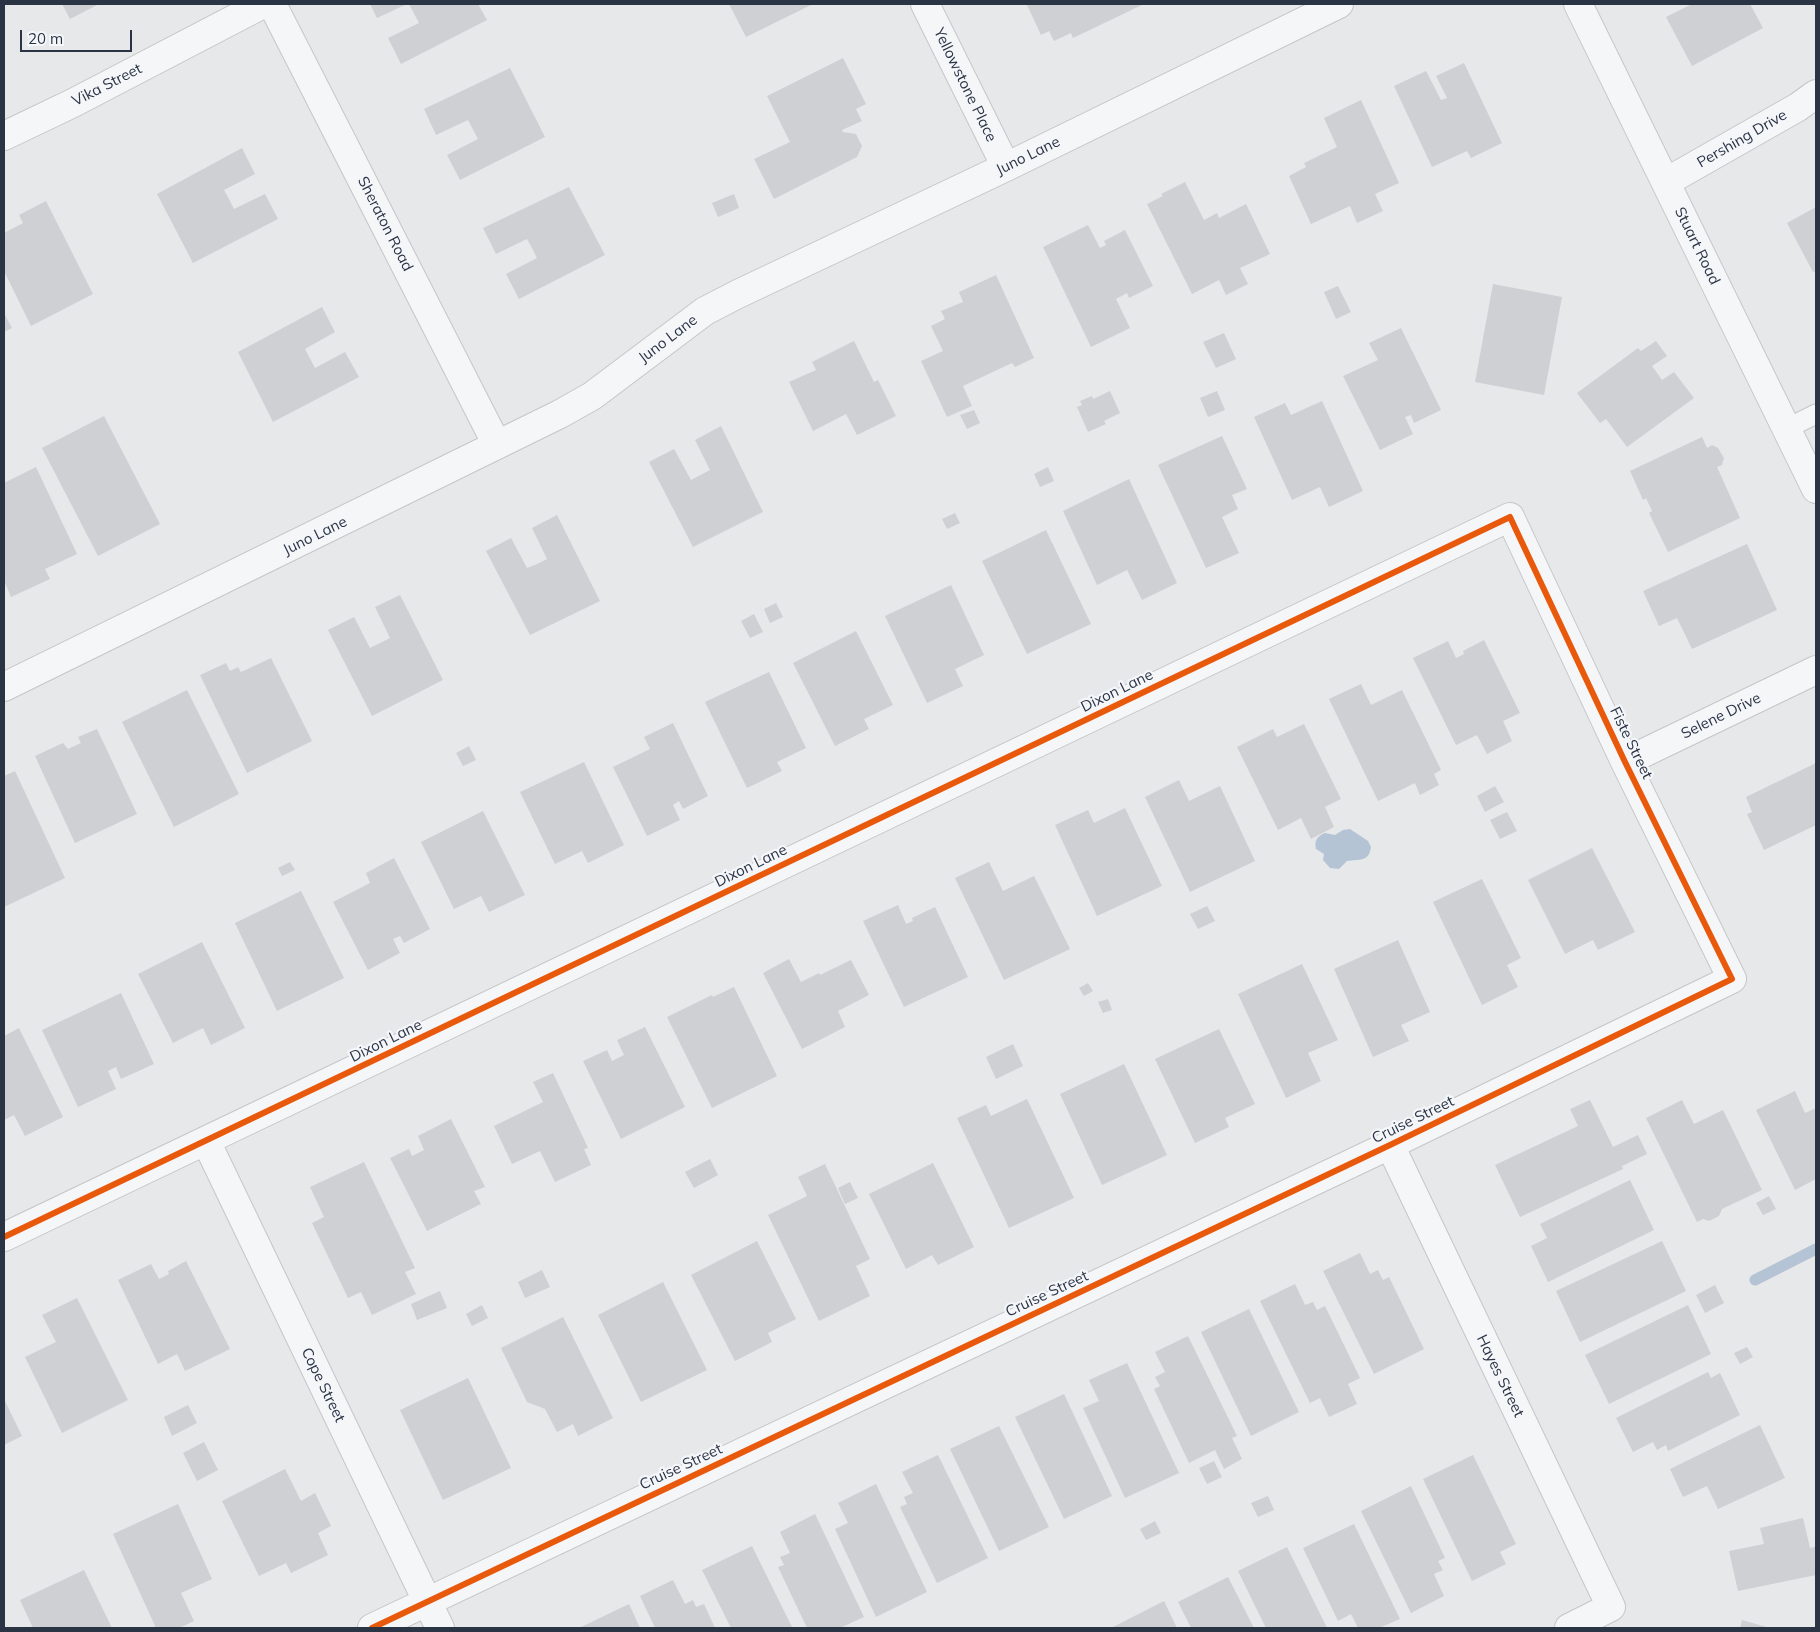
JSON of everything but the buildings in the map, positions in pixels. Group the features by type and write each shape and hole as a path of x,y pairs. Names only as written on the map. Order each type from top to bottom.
{"street":[{"name":"Vika Street","path":"4,136 73,103 263,4"},
{"name":"Sheraton Road","path":"272,4 497,445"},
{"name":"Yellowstone Place","path":"925,4 1006,167"},
{"name":"Juno Lane","path":"4,687 560,414 592,396 705,311 738,294 1006,167 1339,4"},
{"name":"Stuart Road","path":"1578,4 1816,488"},
{"name":"Pershing Drive","path":"1666,182 1798,107 1816,94"},
{"name":"Fiste Street","path":"1510,517 1625,762 1732,979"},
{"name":"Dixon Lane","path":"4,1237 1510,517"},
{"name":"Selene Drive","path":"1625,762 1816,670"},
{"name":"Cruise Street","path":"372,1628 1390,1146 1732,979"},
{"name":"Cope Street","path":"206,1141 440,1628"},
{"name":"Hayes Street","path":"1390,1146 1611,1607 1569,1628"}],"lane":[{"path":"1786,429 1816,414"}],"water":[{"path":"1350,829 1368,841 1371,847 1370,852 1363,859 1347,861 1339,869 1330,868 1323,860 1324,854 1316,849 1317,839 1325,833 1335,835 1343,830"}],"waterway":[{"path":"1755,1280 1816,1249"}],"cycle path":[{"path":"4,1237 1510,517 1625,762 1732,979 1390,1145 372,1628"}]}
